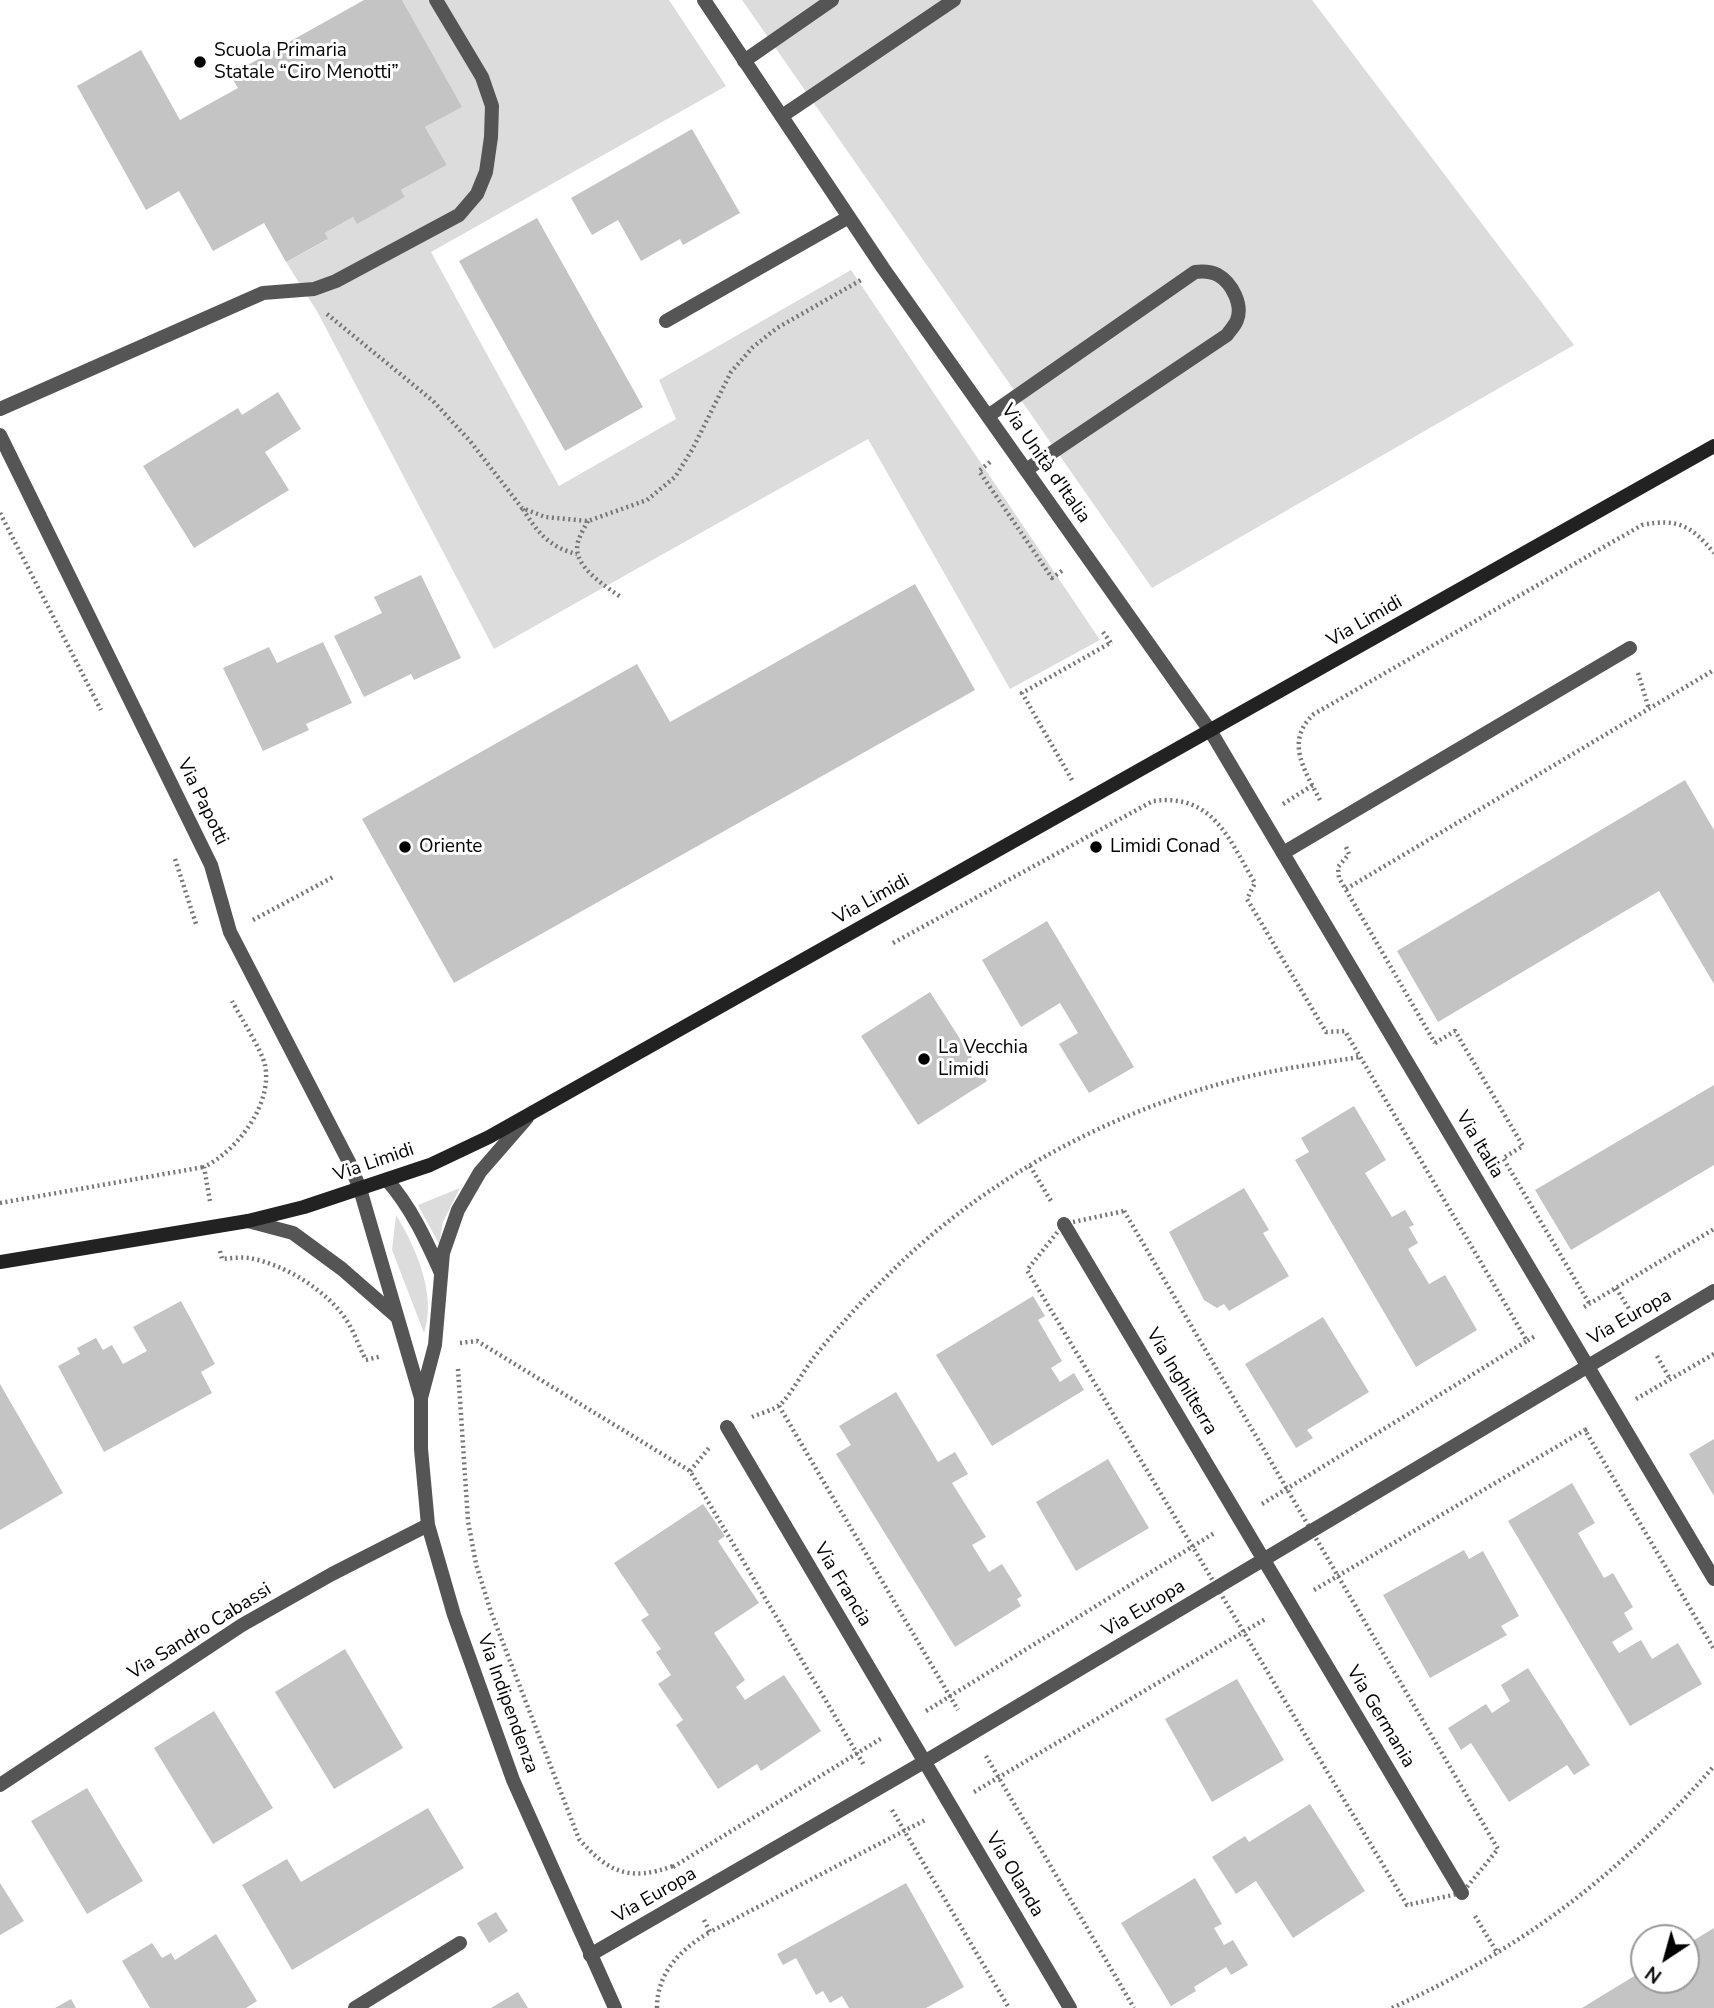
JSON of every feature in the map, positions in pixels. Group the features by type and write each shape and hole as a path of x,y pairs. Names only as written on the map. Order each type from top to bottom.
{"main road":[{"name":"Via Limidi","path":"0,1262 248,1221 304,1207 430,1165 489,1137 1714,446"}],"street":[{"path":"0,410 263,293 314,289 336,281 459,215 477,194 486,172 492,106 482,77 436,0"},
{"name":"Via Unità d'Italia","path":"704,0 883,268 1210,732"},
{"path":"744,61 832,0"},
{"path":"782,116 954,0"},
{"path":"666,321 849,217"},
{"path":"988,416 1195,272 1207,271 1219,275 1229,285 1239,310 1237,323 1227,335 1026,470"},
{"name":"Via Papotti","path":"0,435 211,865 230,932 349,1162 360,1189"},
{"path":"1283,853 1630,648"},
{"name":"Via Italia","path":"1210,732 1714,1578"},
{"name":"Via Indipendenza","path":"530,1114 508,1136 480,1172 458,1210 443,1253 435,1345 421,1398 421,1449 428,1525 454,1615 513,1780 615,2008"},
{"name":"Via Indipendenza","path":"387,1180 400,1194 425,1237 441,1274"},
{"name":"Via Indipendenza","path":"360,1189 421,1398"},
{"path":"248,1221 293,1233 342,1269 397,1317"},
{"name":"Via Inghilterra","path":"1064,1224 1264,1560"},
{"name":"Via Europa","path":"590,1955 925,1762 1714,1291"},
{"name":"Via Francia","path":"727,1427 925,1762"},
{"name":"Via Sandro Cabassi","path":"0,1785 242,1625 332,1574 428,1525"},
{"name":"Via Germania","path":"1264,1560 1465,1898"},
{"name":"Via Olanda","path":"925,1762 1070,2008"},
{"path":"355,2008 460,1943"}],"path":[{"path":"522,508 545,517 587,521 647,500 674,477 692,450 732,372 753,346 777,328 883,268"},
{"path":"293,290 351,331 433,401 470,441 536,530 551,544 563,551 577,554"},
{"path":"0,513 107,720"},
{"path":"587,521 577,543 577,554 593,577 622,598"},
{"path":"1101,830 1022,692 1137,628"},
{"path":"1630,648 1649,709"},
{"path":"1346,890 1714,670"},
{"path":"889,946 1153,801 1171,798 1189,803 1219,822 1255,883 1247,899 1326,1032 1345,1031 1527,1341 1714,1229"},
{"path":"174,855 204,946 335,876"},
{"path":"0,1203 204,1167 218,1160 246,1132 264,1091 265,1065 228,994"},
{"path":"1373,1079 1455,1031 1523,1146 1503,1158 1589,1303"},
{"path":"1134,2008 779,1406 843,1322 891,1272 944,1226 1030,1166 1134,1113 1189,1093 1245,1077 1361,1057"},
{"path":"1030,1166 1064,1224"},
{"path":"204,1167 222,1259 246,1258 274,1264 303,1280 325,1297 349,1323 366,1360 406,1349"},
{"path":"435,1345 477,1341 690,1471 1009,2008"},
{"path":"457,1343 468,1521 476,1564 491,1612 579,1839 596,1858 616,1871 634,1875 655,1873 673,1866"},
{"path":"1392,2008 1437,1988 1498,1954 1584,1893 1638,1848 1714,1766"},
{"path":"1474,1914 1498,1954"},
{"path":"657,2008 662,1977 688,1945 710,1932"}],"shaded area":[{"path":"402,0 669,0 726,86 431,252 559,486 676,419 659,380 851,270 1100,640 1010,689 868,439 494,649 318,313 286,262 327,240 325,233 353,217 357,223 405,197 401,190 447,165 425,127 461,107"},
{"path":"742,0 1312,0 1574,345 1152,588"},
{"path":"460,1188 443,1222 439,1244 418,1205"},
{"path":"396,1215 411,1242 426,1288 428,1303 424,1333 392,1250"}],"building":[{"path":"364,0 402,0 462,107 425,127 447,165 401,190 405,197 357,224 353,217 325,233 328,239 286,262 264,223 213,251 179,191 146,210 77,86 141,50 180,120 238,88 230,75"},
{"path":"692,129 740,213 683,245 680,239 641,261 618,220 592,235 571,198"},
{"path":"537,218 643,407 565,451 459,261"},
{"path":"278,392 301,429 265,452 289,490 194,548 143,466 238,408 242,415"},
{"path":"421,575 461,658 414,680 411,674 364,697 334,636 382,613 374,597"},
{"path":"915,584 975,690 454,983 362,819 637,664 670,722"},
{"path":"323,642 352,703 306,724 309,730 263,751 223,668 269,647 277,663"},
{"path":"1685,780 1714,830 1714,984 1659,891 1438,1022 1397,951"},
{"path":"1047,921 1134,1067 1089,1093 1059,1044 1078,1033 1060,1003 1021,1027 982,960"},
{"name":"La Vecchia Limidi","path":"930,992 987,1081 918,1125 861,1036"},
{"path":"1714,1085 1714,1165 1571,1250 1535,1190"},
{"path":"1354,1106 1386,1160 1365,1173 1392,1217 1405,1210 1414,1225 1409,1227 1418,1243 1408,1249 1429,1284 1445,1275 1477,1330 1416,1367 1295,1160 1309,1152 1301,1138"},
{"path":"1244,1188 1269,1230 1263,1233 1289,1276 1229,1311 1224,1304 1217,1308 1204,1300 1169,1232"},
{"path":"1033,1296 1045,1316 1038,1320 1062,1361 1051,1368 1060,1382 1074,1373 1084,1390 992,1446 936,1355"},
{"path":"181,1301 215,1364 201,1372 212,1393 104,1452 58,1366 80,1354 77,1348 96,1338 103,1350 112,1345 123,1364 147,1351 133,1327"},
{"path":"1323,1317 1369,1392 1307,1430 1313,1438 1296,1448 1245,1364"},
{"path":"0,1384 63,1493 0,1530"},
{"path":"896,1392 938,1462 955,1452 968,1474 952,1483 986,1537 972,1545 989,1572 1002,1564 1022,1596 1017,1599 1021,1606 955,1647 836,1454 851,1445 839,1426"},
{"path":"1714,1439 1714,1496 1689,1454"},
{"path":"1108,1459 1149,1528 1076,1571 1036,1502"},
{"path":"1572,1483 1595,1523 1578,1533 1604,1578 1613,1573 1633,1607 1624,1613 1633,1629 1612,1642 1619,1653 1641,1640 1652,1659 1678,1643 1702,1684 1630,1726 1508,1521"},
{"path":"703,1504 725,1536 718,1541 759,1603 714,1633 745,1680 736,1687 745,1700 784,1675 821,1731 761,1771 757,1764 718,1789 676,1725 683,1720 658,1684 671,1675 656,1652 661,1649 641,1620 649,1615 614,1563"},
{"path":"1464,1550 1469,1559 1483,1551 1519,1616 1501,1626 1507,1635 1430,1678 1383,1595"},
{"path":"345,1649 403,1748 334,1789 275,1692"},
{"path":"1528,1668 1590,1765 1574,1775 1567,1765 1509,1802 1471,1743 1461,1750 1448,1728 1486,1704 1492,1713 1510,1701 1501,1685"},
{"path":"1237,1679 1284,1760 1212,1802 1165,1719"},
{"path":"214,1711 273,1808 213,1844 154,1748"},
{"path":"87,1788 143,1881 87,1914 31,1821"},
{"path":"1310,1804 1365,1891 1293,1938 1256,1881 1236,1894 1212,1857 1245,1836 1249,1842"},
{"path":"428,1808 464,1868 292,1970 242,1885 287,1859 301,1882"},
{"path":"1195,1878 1222,1924 1214,1928 1224,1945 1233,1940 1248,1965 1231,1975 1226,1967 1194,1987 1196,1991 1171,2006 1121,1923"},
{"path":"0,1883 24,1921 0,1935"},
{"path":"906,1883 964,1987 926,2008 849,2008 842,1996 830,2003 823,1991 816,1995 796,1958 783,1965 777,1954"},
{"path":"496,1912 508,1931 489,1943 477,1923"},
{"path":"1714,1928 1714,2008 1582,2008 1630,1979 1630,1994 1700,1994 1700,1936"},
{"path":"216,1934 257,2001 246,2008 150,2008 122,1961 152,1943 162,1958 171,1953 175,1960"},
{"path":"518,1992 528,2008 491,2008"},
{"path":"71,1999 76,2008 55,2008"}],"place":[{"name":"Scuola Primaria Statale “Ciro Menotti”","path":"200,62"},
{"name":"Oriente","path":"405,847"},
{"name":"Limidi Conad","path":"1096,847"},
{"name":"La Vecchia Limidi","path":"924,1059"}]}
